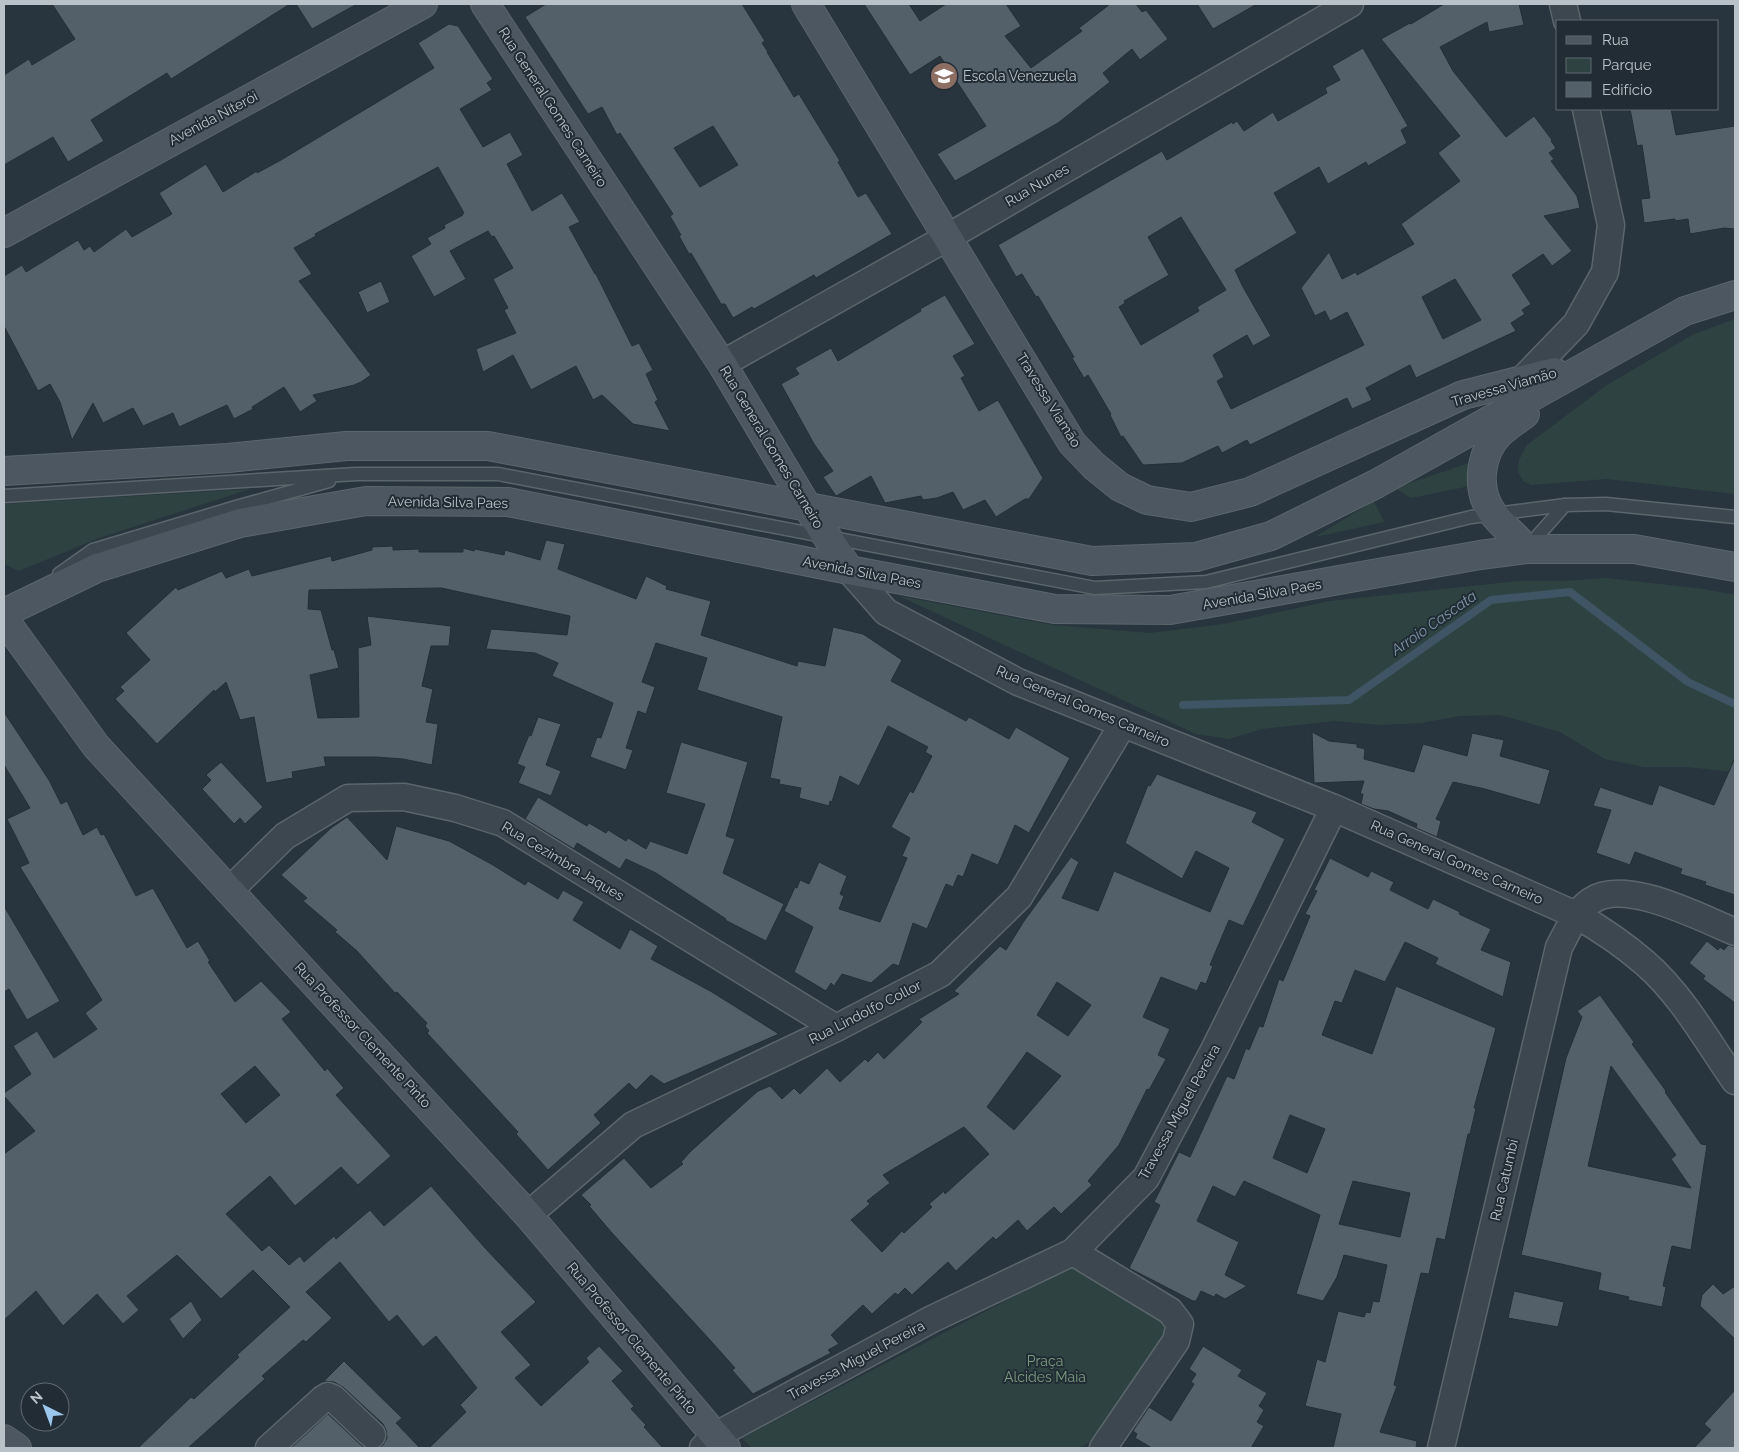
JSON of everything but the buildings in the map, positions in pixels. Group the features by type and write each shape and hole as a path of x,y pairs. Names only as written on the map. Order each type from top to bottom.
{"main road":[{"name":"Avenida Niterói","path":"4,233 423,4"},
{"name":"Rua General Gomes Carneiro","path":"485,4 722,364 806,506 849,570"},
{"name":"Travessa Viamão","path":"806,4 1072,443 1094,466 1120,487 1147,500 1192,506 1250,492 1464,395 1591,362"},
{"path":"4,471 228,458 346,446 488,446 1092,561 1196,557 1271,536 1376,484 1685,311 1735,295"},
{"path":"1526,549 1493,513 1483,493 1481,471 1487,450 1500,434 1591,362"},
{"name":"Avenida Silva Paes","path":"4,612 97,568 240,523 366,501 508,502 849,570 1055,608 1170,610 1480,555 1526,549 1634,549 1735,567"},
{"name":"Rua Professor Clemente Pinto","path":"4,619 96,746 528,1215 715,1444"},
{"path":"4,1439 17,1448"}],"street":[{"name":"Rua Nunes","path":"722,364 948,237 1350,4"},
{"path":"1563,4 1567,20"},
{"path":"1521,381 1576,324 1605,272 1611,225 1586,110"},
{"name":"Rua General Gomes Carneiro","path":"849,570 886,612 1018,682 1334,808 1576,914 1612,936 1646,964 1680,1002 1735,1081"},
{"name":"Rua Lindolfo Collor","path":"528,1215 634,1125 836,1028 940,974 1019,897 1123,724"},
{"name":"Rua Cezimbra Jaques","path":"229,891 285,836 348,798 404,796 455,808 503,823 836,1028"},
{"name":"Travessa Miguel Pereira","path":"715,1444 932,1319 1073,1252 1146,1178 1215,1048 1334,808"},
{"path":"1576,914 1592,900 1611,893 1634,894 1667,904 1735,932"},
{"name":"Rua Catumbi","path":"1441,1448 1558,947 1576,914"},
{"path":"1073,1252 1170,1311 1180,1324 1176,1341 1103,1448"},
{"path":"269,1448 328,1396 334,1398 372,1435"}],"lane":[{"path":"4,612 93,550 236,507 356,474"},
{"path":"4,496 356,474 498,474 1094,588 1206,582 1471,517 1565,505 1606,504 1735,518"},
{"path":"1526,549 1565,505"},
{"path":"1170,610 1309,558"}],"green space":[{"path":"1735,319 1735,494 1607,479 1531,485 1523,481 1518,472 1519,460 1527,445 1607,385 1694,334"},
{"path":"1469,463 1470,486 1411,498 1395,488"},
{"path":"250,489 99,538 19,571 4,564 4,504"},
{"path":"1374,501 1384,522 1315,537"},
{"path":"1606,578 1704,589 1735,595 1735,772 1686,767 1644,767 1605,759 1560,732 1500,715 1460,716 1421,723 1380,725 1335,721 1262,729 1229,739 1196,734 899,596 1053,625 1150,633 1224,624 1330,601 1519,581 1563,581"},
{"name":"Praça Alcides Maia","path":"1071,1267 1170,1327 1090,1442 1079,1448 752,1448 742,1438"}],"waterway":[{"name":"Arroio Cascata","path":"1183,705 1349,700 1491,600 1570,592 1688,682 1735,704"}],"place":[{"name":"Escola Venezuela","path":"944,76"}]}
